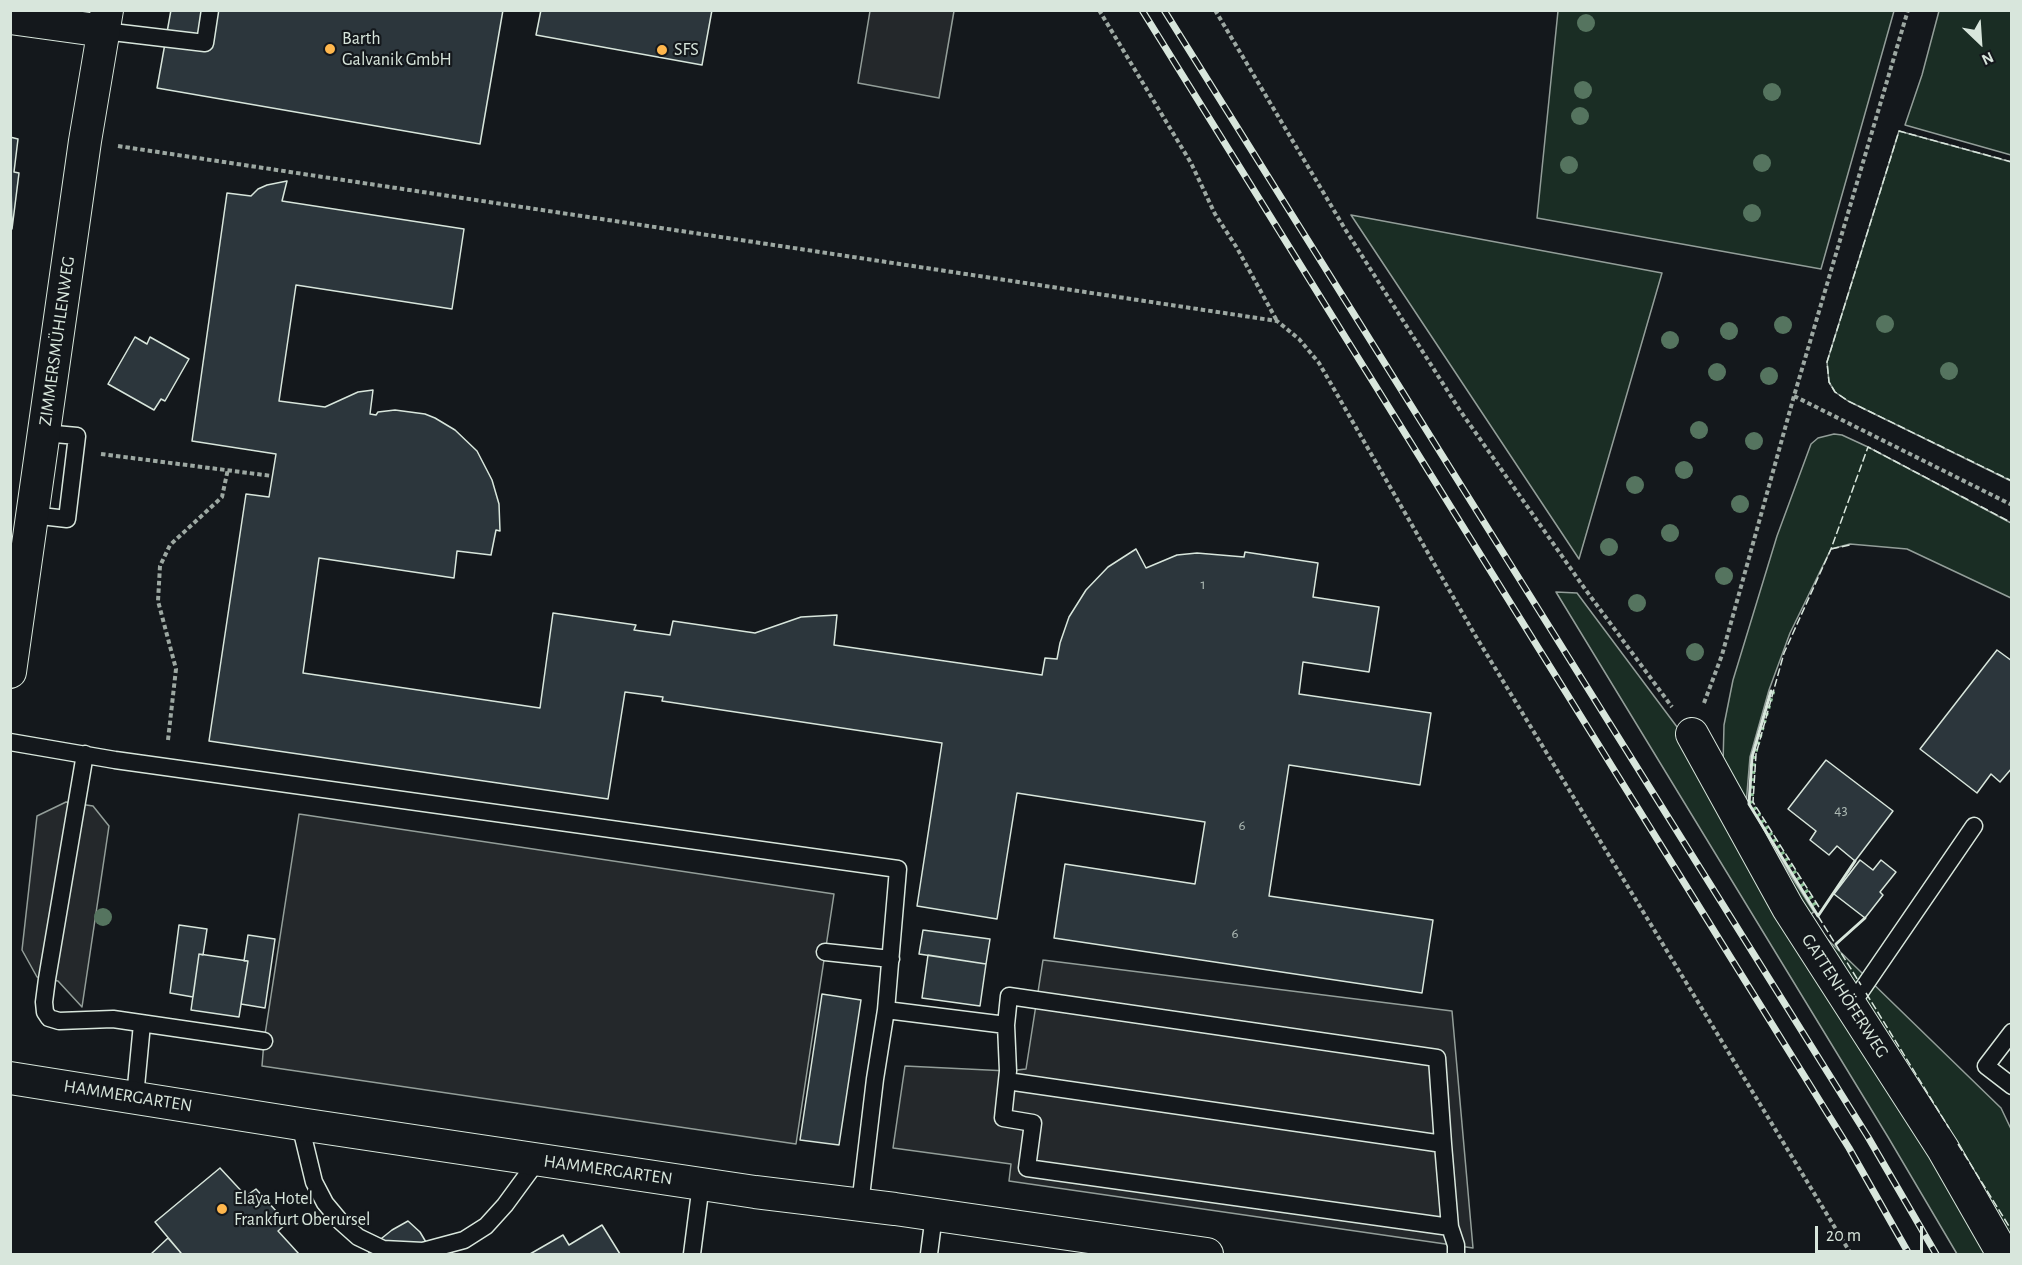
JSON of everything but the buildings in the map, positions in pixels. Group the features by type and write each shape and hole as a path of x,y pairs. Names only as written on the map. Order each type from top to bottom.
{"street":[{"path":"10,18 105,21"},
{"name":"ZIMMERSMÜHLENWEG","path":"10,672 85,141 105,21"},
{"name":"GATTENHÖFERWEG","path":"1692,734 1788,908 1852,1004 1943,1149 2003,1254"},
{"name":"HAMMERGARTEN","path":"10,1078 701,1184 1207,1254"}],"lane":[{"path":"105,21 205,43 210,10"},
{"path":"32,515 67,519 77,436 44,433"},
{"path":"10,742 164,766 898,869 891,959 874,1079 860,1205"},
{"path":"85,754 47,979 45,1012 49,1018 59,1021 113,1019 264,1041"},
{"path":"1852,1004 1974,826"},
{"path":"825,952 891,959"},
{"path":"1450,1227 1027,1168 1033,1123 1003,1118 1007,1081 1008,996 1437,1058 1450,1227 1456,1245 1456,1254"},
{"path":"885,1010 1006,1024"},
{"path":"135,1097 142,1024"},
{"path":"2012,1032 1986,1066 2012,1086"},
{"path":"1007,1081 1443,1144"},
{"path":"300,1124 314,1182 325,1203 358,1237 383,1249 423,1251 464,1240 486,1226 505,1206 538,1160"},
{"path":"692,1254 701,1184"},
{"path":"929,1254 934,1215"}],"path":[{"path":"1099,10 1191,163 1215,214 1237,248 1277,321 1299,339 1319,363 1475,635 1851,1254"},
{"path":"1215,10 1345,229 1459,409 1585,589 1692,734"},
{"path":"1692,734 1722,655 1794,396 1908,10"},
{"path":"85,141 1277,321"},
{"path":"1794,396 2012,506"},
{"path":"75,452 273,476"},
{"path":"164,766 176,669 158,601 160,566 170,545 222,497 228,469"}],"green space":[{"path":"1558,11 1894,11 1821,269 1537,218"},
{"path":"1939,11 2011,11 2011,155 1905,125 1922,75"},
{"path":"1899,131 2011,162 2011,481 1848,401 1835,392 1829,382 1827,362"},
{"path":"1351,215 1662,273 1579,559"},
{"path":"1834,434 1842,435 1868,447 2011,523 2011,598 1907,549 1850,544 1831,549 1790,633 1769,690 1750,757 1746,805 1814,912 1809,915 1827,939 2001,1108 2011,1129 2011,1254 1957,1254 1556,592 1577,593 1692,747 1723,764 1724,725 1733,680 1777,536 1811,444 1818,438"}],"shaded area":[{"path":"870,11 954,11 939,98 858,83"},
{"path":"66,802 93,806 109,826 82,1007 58,981 37,977 22,950 37,816"},
{"path":"299,814 834,894 796,1144 262,1066"},
{"path":"1043,960 1452,1011 1473,1248 1009,1181 1011,1164 893,1148 905,1066 1008,1071 1026,1069"}],"railway":[{"path":"1142,10 1849,1148 1909,1254"},
{"path":"1164,10 1868,1137 1936,1254"}],"hedge":[{"path":"1773,691 1754,756 1751,803 1817,908"}],"fence":[{"path":"2012,162 1899,131 1827,362 1829,382 1835,392 1848,401 2012,481"},
{"path":"1819,907 1753,802 1756,754 1784,653 1831,549 1868,447 2012,523"},
{"path":"1831,549 1850,545"},
{"path":"1818,916 1861,985"},
{"path":"1866,993 1949,1128"},
{"path":"1958,1144 2012,1231"}],"wall":[{"path":"1771,691 1752,757 1749,804 1818,916 1855,861"},
{"path":"1836,944 1865,918"}],"place":[{"name":"Barth Galvanik GmbH","path":"330,49"},
{"name":"SFS","path":"662,50"},
{"name":"Elaya Hotel Frankfurt Oberursel","path":"222,1209"}]}
